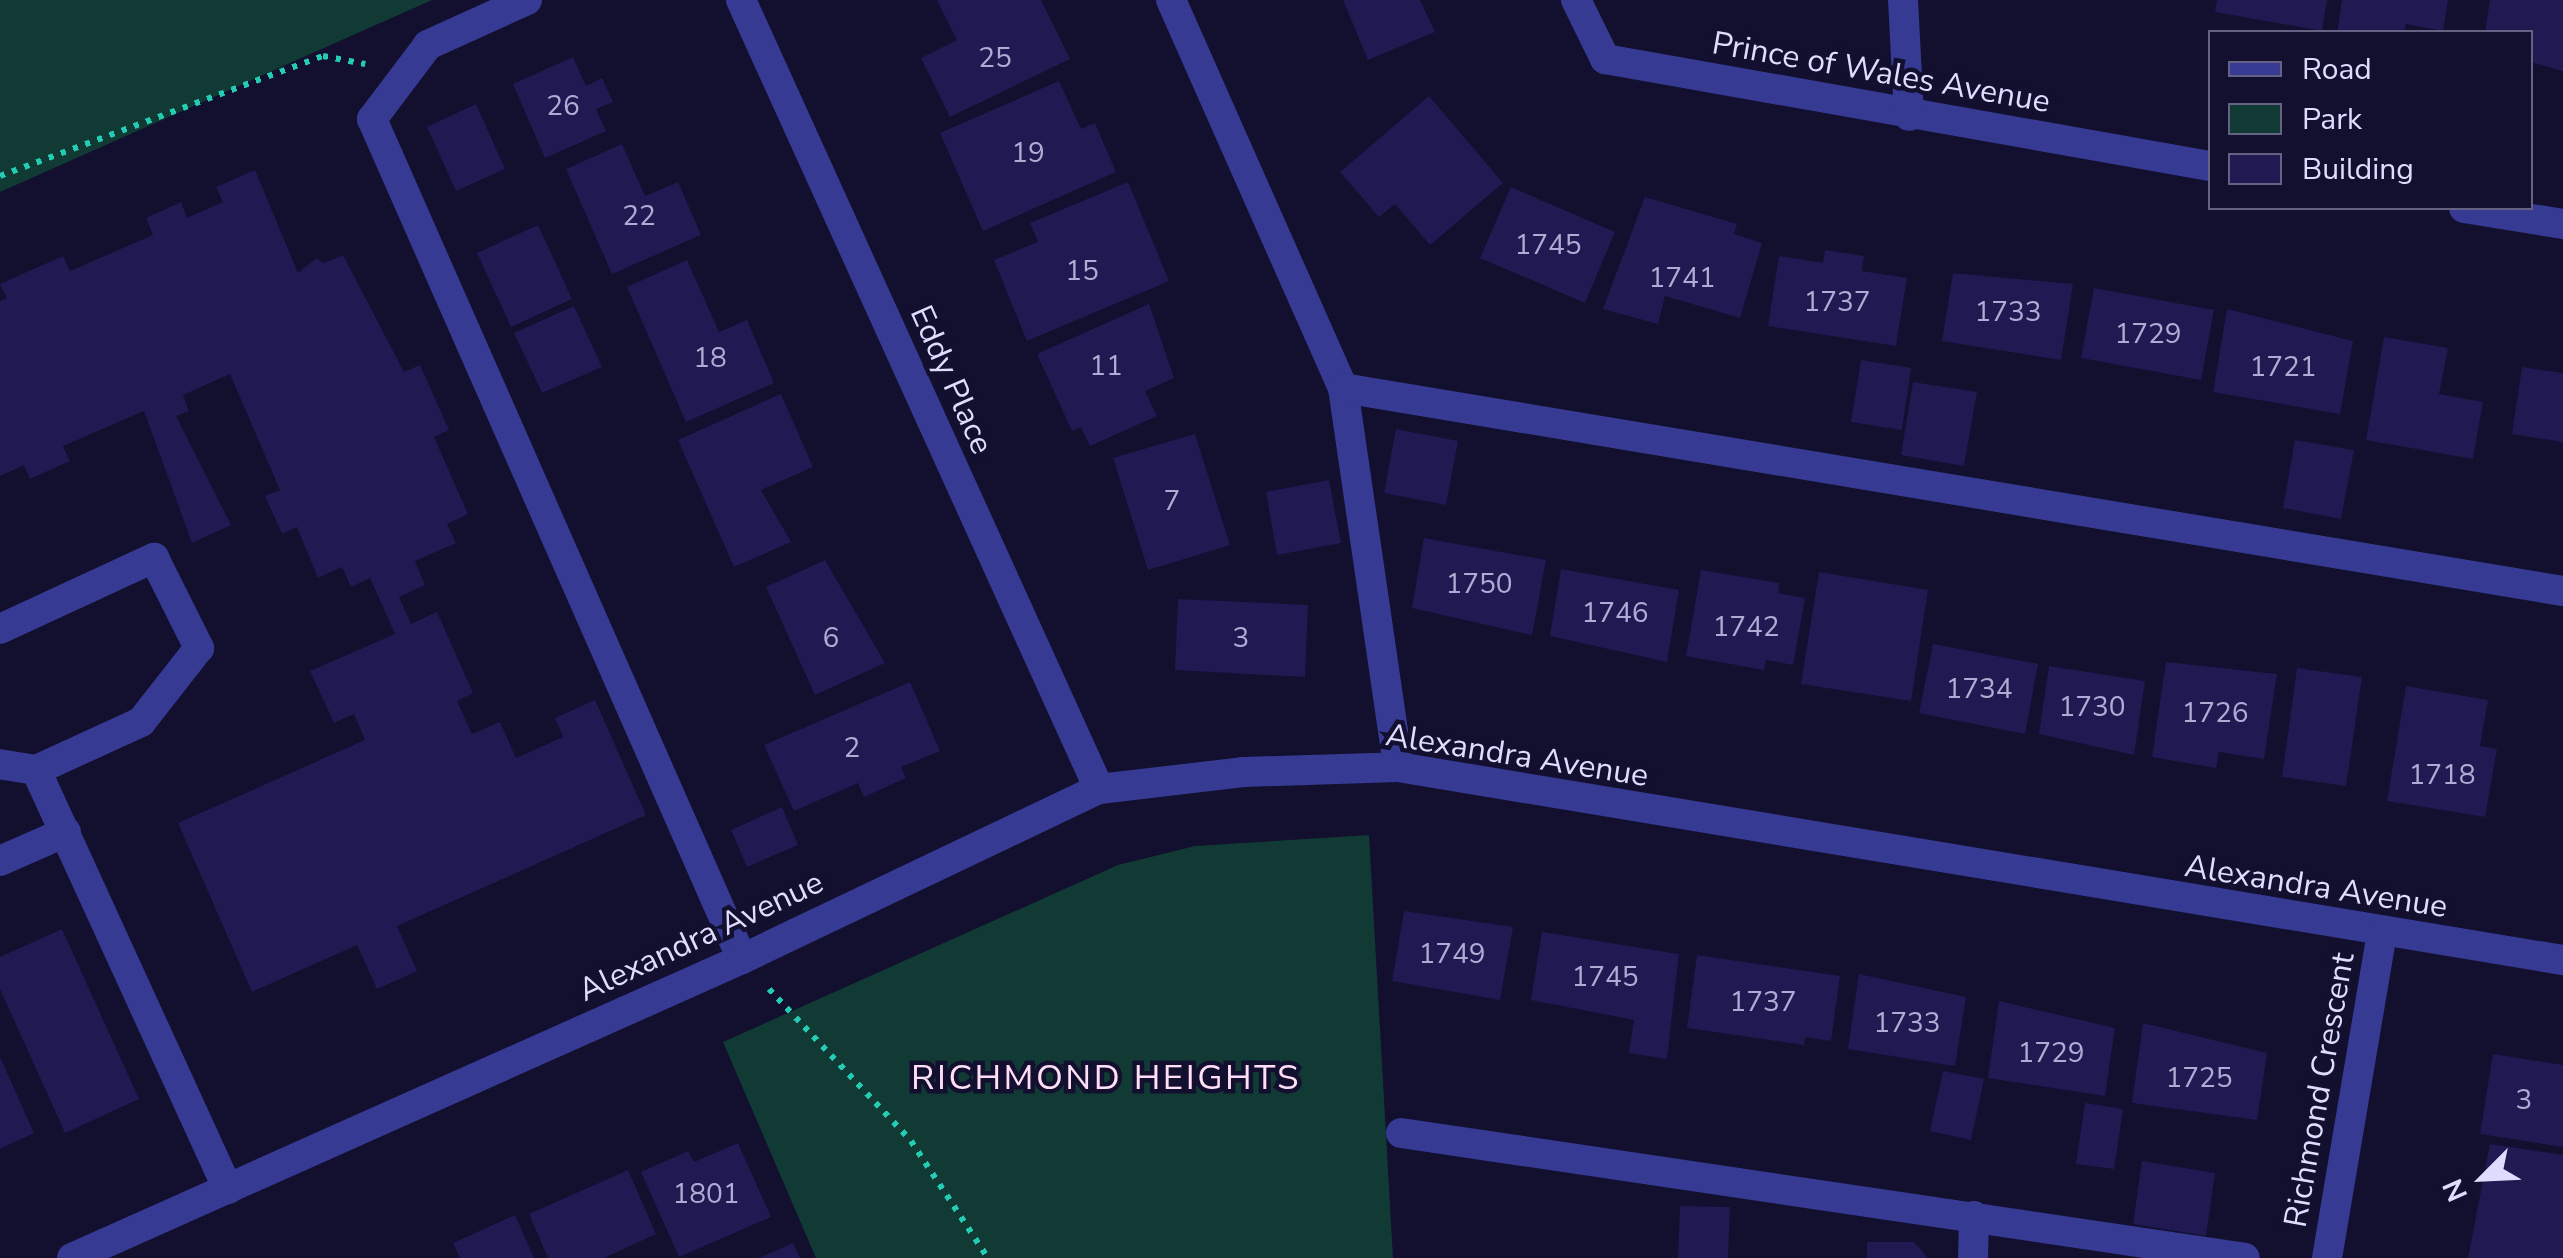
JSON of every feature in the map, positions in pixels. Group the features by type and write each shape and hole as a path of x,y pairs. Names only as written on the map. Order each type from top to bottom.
{"street":[{"path":"527,0 428,45 372,119 742,959"},
{"name":"Eddy Place","path":"741,0 1099,788"},
{"path":"1171,0 1343,388 1398,768"},
{"name":"Prince of Wales Avenue","path":"1576,0 1605,59 1909,116 2208,166"},
{"path":"1903,0 1909,116"},
{"path":"2476,210 2563,224"},
{"path":"1343,388 2563,591"},
{"path":"0,629 154,558 198,648 142,722 36,770 0,764"},
{"name":"Alexandra Avenue","path":"72,1258 742,959 1099,788 1244,772 1398,768 2382,934 2563,960"},
{"path":"36,770 228,1189"},
{"path":"0,861 66,832"},
{"name":"Richmond Crescent","path":"2327,1258 2382,934"},
{"path":"1401,1133 2245,1258"},
{"path":"1973,1258 1974,1216"}],"path":[{"path":"0,176 323,56 355,58 398,84"},
{"path":"781,1002 911,1142 988,1258"}],"green space":[{"path":"0,0 432,0 0,192"},
{"path":"1369,835 1393,1258 816,1258 723,1042 1118,865 1195,846"}],"building":[{"path":"937,0 1041,0 1070,59 950,117 921,58 957,40"},
{"path":"1343,0 1420,0 1435,32 1368,60"},
{"path":"2217,0 2327,0 2322,30 2215,12"},
{"path":"2342,0 2448,0 2443,30 2406,24 2404,30 2337,30"},
{"path":"2490,0 2563,0 2563,71 2533,63 2533,30 2485,30"},
{"path":"573,57 586,86 602,78 613,102 596,109 606,131 545,158 513,84"},
{"path":"1059,81 1081,129 1095,123 1116,172 983,231 940,133"},
{"path":"1429,96 1503,183 1430,245 1395,204 1379,217 1340,172"},
{"path":"476,104 505,169 456,191 427,127"},
{"path":"622,144 645,196 678,182 701,235 612,274 566,169"},
{"path":"255,170 298,273 316,258 324,263 343,255 404,372 420,365 449,430 434,437 468,514 447,524 456,543 415,561 425,585 399,597 411,624 437,612 473,693 457,701 472,734 500,722 516,758 563,737 555,718 595,700 646,815 397,926 417,971 377,989 357,945 252,992 178,823 365,740 354,714 334,723 310,671 395,634 370,578 351,587 342,567 318,578 297,527 282,534 265,496 280,490 230,374 183,395 189,411 176,416 231,525 192,543 144,411 63,446 70,461 30,479 24,465 0,476 0,301 7,298 0,284 63,256 70,271 153,235 146,218 181,202 187,218 223,202 216,187"},
{"path":"1128,182 1169,281 1027,341 994,260 1038,242 1030,223"},
{"path":"1511,187 1615,232 1585,303 1480,258"},
{"path":"1645,197 1737,224 1734,234 1762,243 1740,318 1665,296 1658,324 1603,309"},
{"path":"538,225 572,299 511,327 477,253"},
{"path":"1825,250 1864,256 1862,271 1907,278 1896,346 1768,326 1779,256 1823,263"},
{"path":"687,260 719,332 747,320 774,383 686,422 627,287"},
{"path":"1953,273 2073,284 2061,360 1942,341"},
{"path":"2094,288 2214,310 2201,380 2081,358"},
{"path":"1149,304 1174,378 1145,391 1157,416 1090,446 1081,427 1072,431 1037,354"},
{"path":"574,306 602,367 542,393 514,333"},
{"path":"2227,309 2353,341 2340,414 2213,392"},
{"path":"2384,337 2448,348 2439,394 2483,402 2473,459 2366,440"},
{"path":"1861,360 1911,368 1902,430 1851,422"},
{"path":"2522,367 2563,373 2563,442 2512,434"},
{"path":"1913,382 1977,392 1964,466 1901,455"},
{"path":"781,394 813,467 761,490 791,542 734,567 678,440"},
{"path":"1396,429 1458,441 1446,505 1384,493"},
{"path":"1195,434 1230,545 1148,570 1113,458"},
{"path":"2295,440 2354,450 2341,519 2283,508"},
{"path":"1329,480 1341,543 1277,555 1266,492"},
{"path":"1424,538 1546,560 1532,635 1412,608"},
{"path":"825,560 885,663 815,695 766,587"},
{"path":"1561,569 1679,590 1667,662 1550,636"},
{"path":"1701,570 1779,583 1778,593 1805,598 1793,665 1766,660 1764,670 1686,656"},
{"path":"1819,572 1928,590 1911,701 1801,684"},
{"path":"1178,599 1308,605 1305,677 1175,670"},
{"path":"1933,644 2038,664 2025,734 1919,713"},
{"path":"2166,662 2277,674 2264,759 2219,752 2216,768 2152,757"},
{"path":"2049,666 2145,681 2134,755 2039,734"},
{"path":"2297,668 2362,677 2346,786 2282,777"},
{"path":"910,682 940,751 901,767 906,778 864,797 858,783 794,811 764,745"},
{"path":"2406,686 2488,700 2480,746 2497,749 2485,817 2387,801"},
{"path":"782,807 798,845 747,867 731,830"},
{"path":"1404,911 1513,927 1500,1000 1392,981"},
{"path":"62,929 139,1099 65,1133 0,989 0,957"},
{"path":"1542,932 1679,954 1667,1059 1629,1053 1634,1020 1531,1000"},
{"path":"1697,955 1840,976 1831,1041 1805,1037 1804,1045 1687,1028"},
{"path":"1859,974 1966,997 1955,1066 1848,1049"},
{"path":"1999,1001 2115,1028 2105,1096 1988,1078"},
{"path":"2143,1023 2267,1053 2257,1120 2132,1103"},
{"path":"2493,1054 2563,1065 2563,1147 2480,1134"},
{"path":"0,1057 34,1133 0,1149"},
{"path":"1943,1071 1984,1079 1971,1140 1930,1131"},
{"path":"2085,1103 2123,1109 2114,1169 2076,1164"},
{"path":"738,1143 771,1217 679,1257 641,1172 688,1151 694,1162"},
{"path":"2490,1144 2563,1155 2563,1258 2468,1258"},
{"path":"2142,1161 2215,1173 2206,1236 2133,1224"},
{"path":"628,1170 656,1234 604,1258 548,1258 529,1214"},
{"path":"1680,1206 1730,1207 1728,1258 1678,1258"},
{"path":"515,1215 534,1258 460,1258 453,1243"},
{"path":"1867,1242 1914,1242 1928,1258 1867,1258"},
{"path":"793,1243 800,1258 759,1258"}],"district":[{"name":"RICHMOND HEIGHTS","path":"1106,1078"}]}
